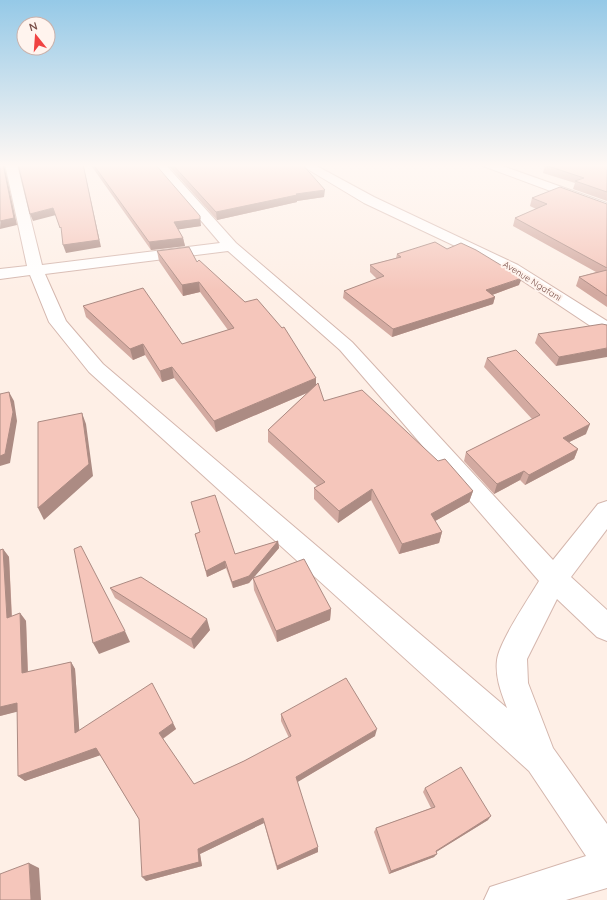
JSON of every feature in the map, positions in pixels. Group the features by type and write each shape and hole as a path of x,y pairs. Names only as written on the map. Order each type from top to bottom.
{"street":[{"path":"21,206 36,270 58,322 96,368 541,759 607,854"},
{"path":"196,206 231,246 346,346 554,579 607,628"},
{"name":"Avenue Ngafani","path":"382,206 513,268 607,329"},
{"path":"0,274 231,246"},
{"path":"541,759 513,683 512,659 522,637 554,579 607,511"},
{"path":"503,900 607,868"}],"building":[{"path":"0,206 12,206 14,218 0,221"},
{"path":"28,206 92,206 99,240 63,245 61,227 60,228 53,208 30,214"},
{"path":"123,206 191,206 200,216 200,219 174,222 183,238 149,242"},
{"path":"210,206 245,206 216,212"},
{"path":"542,206 607,206 607,268 515,218"},
{"path":"435,242 447,249 461,243 476,250 522,278 486,290 495,297 393,329 344,291 384,276 370,265 401,257 397,254"},
{"path":"189,247 197,262 199,260 245,302 257,299 282,328 284,327 316,378 214,421 172,367 160,371 143,344 130,349 83,306 143,288 182,344 234,328 199,282 182,285 157,251"},
{"path":"607,270 607,296 579,277"},
{"path":"602,324 607,325 607,348 559,357 538,334"},
{"path":"516,350 590,424 563,438 578,449 529,475 524,471 497,484 466,452 540,415 487,358"},
{"path":"318,383 324,401 362,390 438,461 445,459 473,491 431,514 442,532 402,544 372,489 339,511 314,488 325,482 268,430"},
{"path":"9,392 13,412 5,454 0,456 0,394"},
{"path":"82,413 89,464 38,508 38,422"},
{"path":"215,495 235,554 278,541 249,576 232,582 225,561 206,571 195,534 200,532 191,502"},
{"path":"81,546 125,631 93,643 74,549"},
{"path":"3,549 7,618 20,613 22,673 71,662 75,733 152,683 173,723 159,733 194,784 244,761 291,736 281,714 346,678 377,729 296,777 318,847 277,866 263,818 198,849 199,862 142,877 139,819 96,748 18,776 17,703 0,707 0,550"},
{"path":"304,559 331,609 276,631 253,578"},
{"path":"141,577 207,619 191,639 110,588"},
{"path":"461,767 491,816 436,851 437,854 391,871 376,828 435,807 425,788"},
{"path":"29,863 31,900 0,900 0,874"}]}
